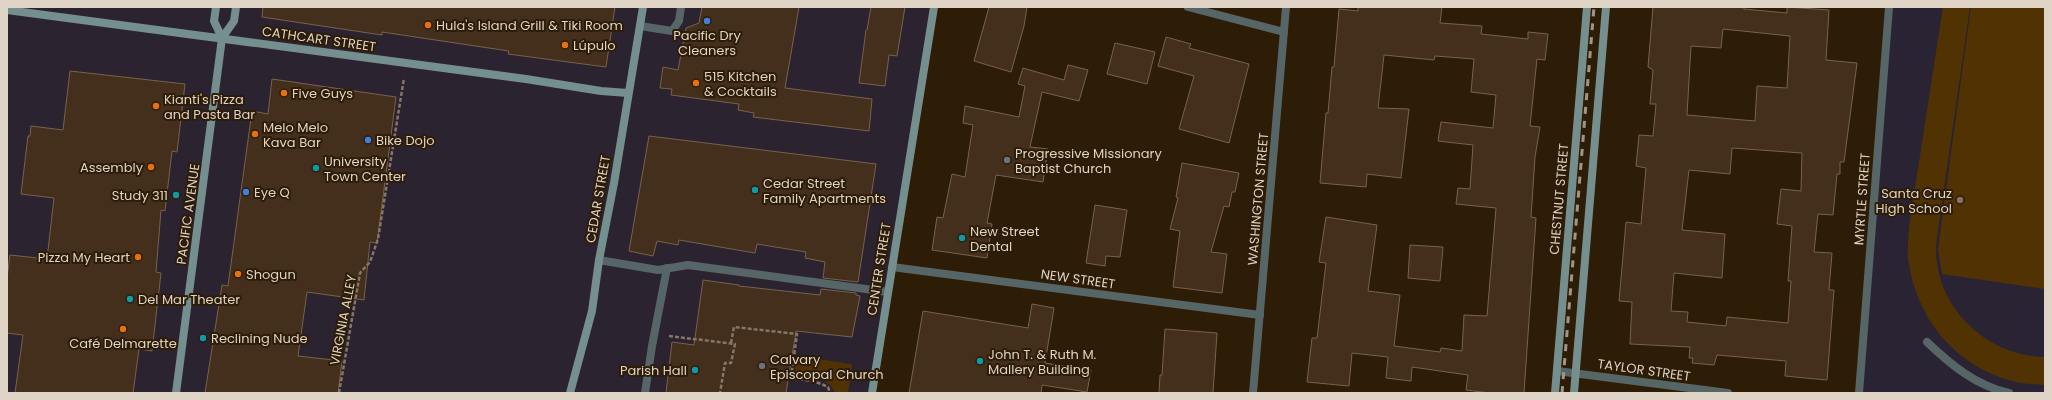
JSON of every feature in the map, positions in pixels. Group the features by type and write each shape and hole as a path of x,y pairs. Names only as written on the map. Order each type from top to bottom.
{"street":[{"path":"216,7 214,21 222,38"},
{"name":"PACIFIC AVENUE","path":"176,393 222,38 234,21 236,7"},
{"name":"CEDAR STREET","path":"570,393 592,311 599,260 614,182 643,7"},
{"path":"640,26 672,31 679,21 681,7"},
{"name":"CENTER STREET","path":"872,393 934,7"},
{"path":"1188,7 1284,32"},
{"name":"WASHINGTON STREET","path":"1253,393 1286,7"},
{"name":"CHESTNUT STREET","path":"1555,393 1587,7"},
{"path":"1574,393 1606,7"},
{"name":"MYRTLE STREET","path":"1859,393 1889,7"},
{"name":"CATHCART STREET","path":"7,10 526,79 601,91 628,93"},
{"path":"599,260 658,270 688,265 888,292"},
{"name":"NEW STREET","path":"892,267 1260,315"},
{"path":"645,393 652,346 667,268"},
{"path":"1927,342 1957,369 1975,380 2009,393"},
{"name":"TAYLOR STREET","path":"1557,371 1728,393"}],"path":[{"name":"VIRGINIA ALLEY","path":"339,393 360,273 370,262 378,239 406,64"},
{"path":"731,343 734,327 797,334 790,378"},
{"path":"663,335 735,344 734,356 731,363 725,363 720,393"},
{"path":"770,379 790,378 818,382 828,387 830,393"}],"shaded area":[{"path":"7,7 933,7 872,393 7,393"},
{"name":"Santa Cruz High School","path":"1889,7 2045,7 2045,393 1860,393"},
{"path":"1943,7 1970,7 1937,238 1936,252 1939,273 1946,293 1956,310 1970,326 1986,339 2004,348 2024,355 2045,357 2045,385 2016,382 1991,374 1972,364 1955,351 1941,336 1929,318 1919,300 1912,279 1908,258 1909,227"},
{"path":"1971,7 2045,7 2045,289 1942,274 1938,249"},
{"path":"796,356 852,364 848,393 835,393 829,384 818,379 795,376"}],"building":[{"path":"263,7 615,7 606,67 508,54 509,51 382,32 382,35 262,17"},
{"path":"702,7 799,7 785,88 872,99 869,131 753,117 754,113 738,110 739,104 671,95 672,89 660,88 663,67 678,70 686,28 699,23"},
{"path":"871,7 905,7 897,56 889,55 885,86 859,83 866,30"},
{"path":"989,7 1027,7 1024,26 1011,72 974,61"},
{"path":"1358,7 1442,7 1440,23 1482,26 1481,34 1528,39 1528,32 1548,34 1545,60 1537,59 1530,126 1540,127 1535,157 1531,217 1536,218 1524,393 1490,393 1466,390 1468,375 1412,367 1411,381 1386,378 1388,357 1352,353 1349,386 1307,382 1312,338 1317,338 1326,263 1319,262 1326,217 1377,225 1368,291 1400,295 1394,346 1440,352 1441,348 1462,351 1464,315 1487,316 1496,208 1456,204 1458,188 1470,189 1473,145 1438,141 1441,122 1493,128 1496,95 1471,92 1474,59 1435,56 1434,60 1384,55 1378,108 1409,109 1401,178 1367,174 1366,187 1320,183 1326,113 1328,113 1332,67 1334,67 1339,9 1358,11"},
{"path":"1653,7 1744,7 1744,9 1787,13 1787,7 1829,10 1826,60 1857,63 1844,162 1840,162 1840,174 1837,174 1833,215 1818,214 1814,252 1832,253 1829,290 1834,290 1827,380 1785,376 1786,361 1717,355 1714,365 1692,363 1693,358 1689,358 1690,347 1630,344 1632,302 1619,301 1626,222 1641,224 1646,168 1636,166 1639,135 1653,136 1656,104 1650,104 1653,70 1648,67","holes":["1723,29 1790,36 1787,88 1757,86 1755,121 1687,115 1691,46 1721,48","1732,148 1802,153 1801,191 1781,189 1777,224 1792,226 1788,281 1791,281 1788,323 1727,317 1726,326 1687,322 1688,312 1671,311 1674,273 1722,278 1725,234 1682,230 1689,170 1730,174"]},
{"path":"1166,37 1191,44 1189,48 1249,64 1229,143 1179,129 1194,76 1158,66"},
{"path":"1115,43 1155,52 1147,84 1107,74"},
{"path":"1068,65 1088,70 1079,101 1042,92 1030,147 1048,149 1043,182 996,175 987,223 992,224 987,258 932,250 937,217 943,218 952,174 965,177 973,125 963,123 965,106 1019,117 1025,86 1018,84 1023,68 1064,80"},
{"path":"70,71 185,84 177,152 172,151 165,211 161,210 156,272 161,273 152,351 139,349 133,393 15,393 23,335 7,333 7,278 10,255 47,259 54,198 21,194 28,136 30,136 31,126 63,130"},
{"path":"272,79 396,97 377,243 370,242 364,300 307,292 298,356 342,361 338,393 205,393 222,285 228,286 252,111 268,114"},
{"name":"Cedar Street Family Apartments","path":"649,136 876,164 858,282 823,278 825,262 805,258 806,252 757,244 755,253 679,240 678,245 657,241 653,256 629,251"},
{"path":"1182,163 1239,173 1235,192 1232,192 1229,207 1224,206 1211,252 1227,254 1222,293 1173,287 1180,231 1170,229 1178,198 1176,197"},
{"path":"1095,205 1127,210 1120,257 1106,256 1105,266 1086,263"},
{"path":"1410,245 1443,247 1440,281 1408,278"},
{"path":"703,280 739,286 820,295 821,289 856,293 856,295 860,296 852,337 796,331 786,393 666,393 672,342 694,345"},
{"name":"John T. & Ruth M. Mallery Building","path":"1032,304 1054,308 1045,363 1091,370 1087,392 1042,385 1041,393 909,393 923,311 1028,328"},
{"path":"1165,329 1217,333 1213,393 1159,393 1160,375 1162,375"}],"railway":[{"path":"1562,393 1594,7"}],"place":[{"name":"Pacific Dry Cleaners","path":"707,21"},
{"name":"Hula's Island Grill & Tiki Room","path":"428,25"},
{"name":"Lúpulo","path":"565,45"},
{"name":"515 Kitchen & Cocktails","path":"696,83"},
{"name":"Five Guys","path":"284,93"},
{"name":"Kianti's Pizza and Pasta Bar","path":"156,106"},
{"name":"Melo Melo Kava Bar","path":"255,134"},
{"name":"Bike Dojo","path":"368,140"},
{"name":"Progressive Missionary Baptist Church","path":"1007,160"},
{"name":"Assembly","path":"151,167"},
{"name":"University Town Center","path":"316,168"},
{"name":"Cedar Street Family Apartments","path":"755,190"},
{"name":"Eye Q","path":"246,192"},
{"name":"Study 311","path":"176,195"},
{"name":"Santa Cruz High School","path":"1960,200"},
{"name":"New Street Dental","path":"962,238"},
{"name":"Pizza My Heart","path":"138,257"},
{"name":"Shogun","path":"238,274"},
{"name":"Del Mar Theater","path":"130,299"},
{"name":"Café Delmarette","path":"123,329"},
{"name":"Reclining Nude","path":"203,338"},
{"name":"John T. & Ruth M. Mallery Building","path":"980,361"},
{"name":"Calvary Episcopal Church","path":"762,366"},
{"name":"Parish Hall","path":"695,370"}]}
